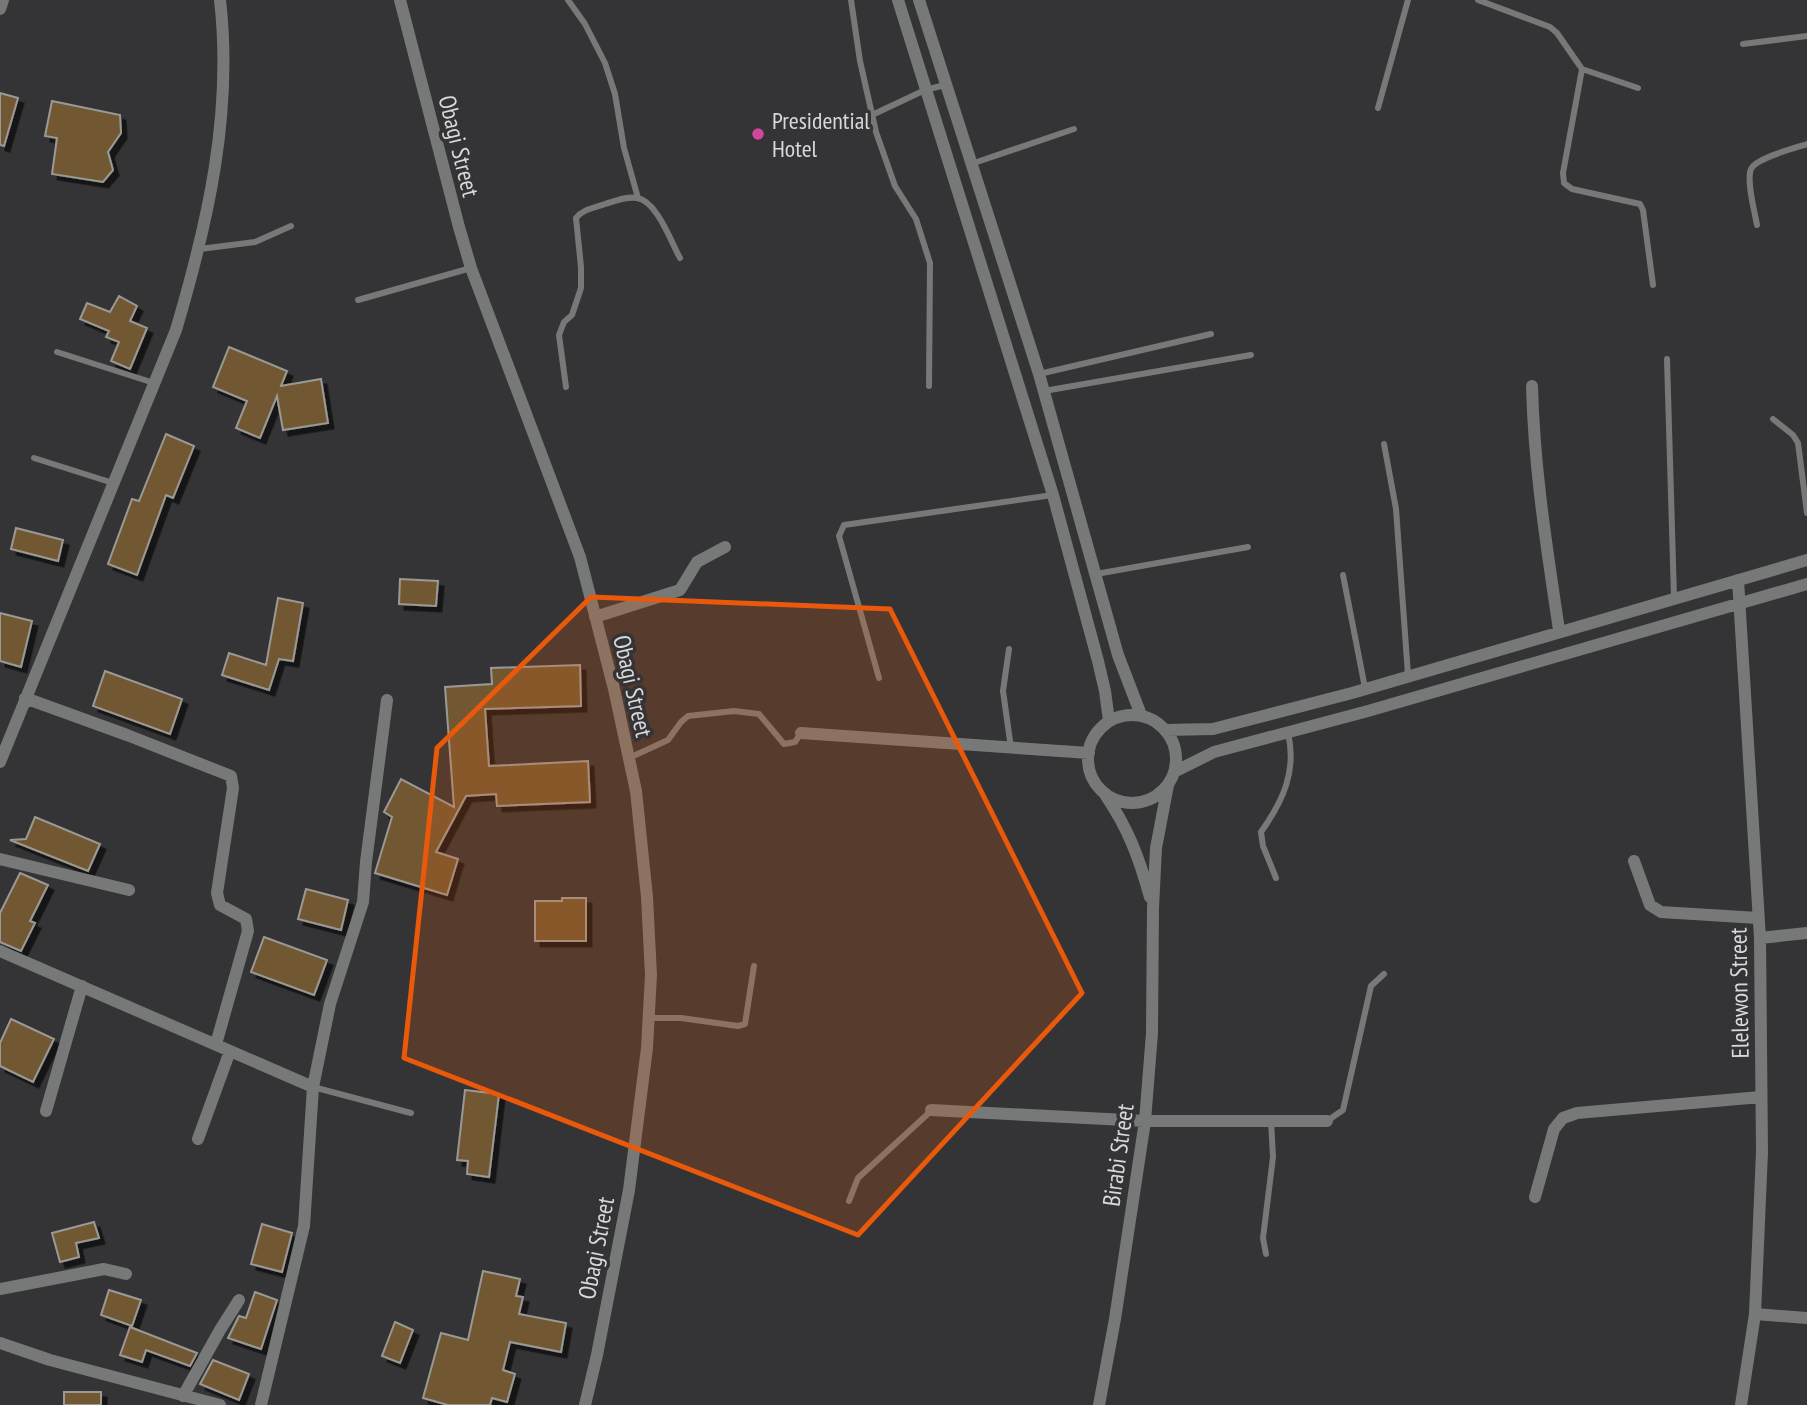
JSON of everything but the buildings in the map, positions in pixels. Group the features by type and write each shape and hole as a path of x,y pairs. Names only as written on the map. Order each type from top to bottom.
{"street":[{"path":"0,9 3,0"},
{"path":"0,762 176,330 200,249 211,198 223,107 223,30 220,0"},
{"name":"Obagi Street","path":"400,0 458,228 580,557 614,689 636,791 651,975 648,1018 629,1190 585,1405"},
{"path":"898,0 1052,495 1100,671 1109,721"},
{"path":"919,0 1039,374 1118,655 1141,715"},
{"path":"1532,386 1533,439 1559,631"},
{"path":"595,617 680,590 697,562 725,547"},
{"path":"1166,730 1213,729 1365,688 1807,560"},
{"name":"Elelewon Street","path":"1738,580 1760,938 1762,1152 1755,1314 1741,1405"},
{"path":"1174,772 1214,752 1807,584"},
{"path":"26,698 231,776 233,788 217,893 220,905 246,919 248,931 216,1044"},
{"path":"261,1405 304,1226 313,1087 330,1004 363,902 387,700"},
{"path":"1130,714 1155,721 1166,730 1173,743 1176,758 1156,848 1153,908 1138,852 1123,821 1094,781 1089,768 1089,753 1095,735 1109,721 1130,714"},
{"path":"801,733 1089,753"},
{"path":"1103,792 1115,800 1137,802 1157,795 1168,785"},
{"path":"0,859 129,890"},
{"path":"1634,861 1650,905 1661,912 1758,918"},
{"name":"Birabi Street","path":"1099,1405 1145,1121 1152,1033 1153,908"},
{"path":"1760,938 1807,933"},
{"path":"0,951 313,1087"},
{"path":"46,1111 82,986"},
{"path":"198,1139 230,1051"},
{"path":"1535,1197 1554,1129 1563,1118 1577,1112 1761,1097"},
{"path":"931,1110 1145,1121 1327,1121"},
{"path":"0,1289 104,1269 126,1275"},
{"path":"183,1396 239,1300"},
{"path":"1755,1314 1807,1318"},
{"path":"0,1343 50,1360 220,1405"}],"lane":[{"path":"568,0 585,24 605,63 615,94 624,148 638,198"},
{"path":"851,0 860,61 872,115 895,186 916,219 930,263 929,386"},
{"path":"1378,108 1408,0"},
{"path":"1478,0 1550,27 1582,69 1638,88"},
{"path":"1743,44 1807,36"},
{"path":"1582,69 1563,173 1564,183 1572,189 1640,204 1643,209 1653,285"},
{"path":"872,115 925,90 946,85"},
{"path":"971,163 1074,129"},
{"path":"1757,225 1750,170 1770,157 1807,144"},
{"path":"566,387 559,335 564,321 572,315 581,288 576,218 581,211 627,198 647,201 656,212 680,258"},
{"path":"200,249 255,242 291,226"},
{"path":"358,300 471,268"},
{"path":"1039,374 1211,334"},
{"path":"57,352 154,383"},
{"path":"1044,391 1251,355"},
{"path":"1667,359 1674,597"},
{"path":"1773,419 1793,435 1798,443 1807,513"},
{"path":"1384,444 1396,509 1408,675"},
{"path":"34,458 113,483"},
{"path":"880,678 839,536 844,525 1052,495"},
{"path":"1094,575 1248,547"},
{"path":"1343,575 1365,688"},
{"path":"1009,649 1003,691 1011,748"},
{"path":"629,758 668,740 688,716 734,711 759,714 784,744 795,742 801,733"},
{"path":"1276,878 1261,832 1283,798 1292,767 1292,749 1287,733"},
{"path":"648,1018 681,1018 738,1026 745,1024 754,966"},
{"path":"1327,1121 1343,1110 1371,986 1384,974"},
{"path":"313,1087 411,1113"},
{"path":"849,1201 858,1178 931,1110"},
{"path":"1266,1254 1263,1238 1273,1157 1271,1121"}],"highlighted area":[{"path":"591,597 890,609 1082,993 858,1235 404,1058 437,748"}],"place":[{"name":"Presidential Hotel","path":"758,134"}]}
